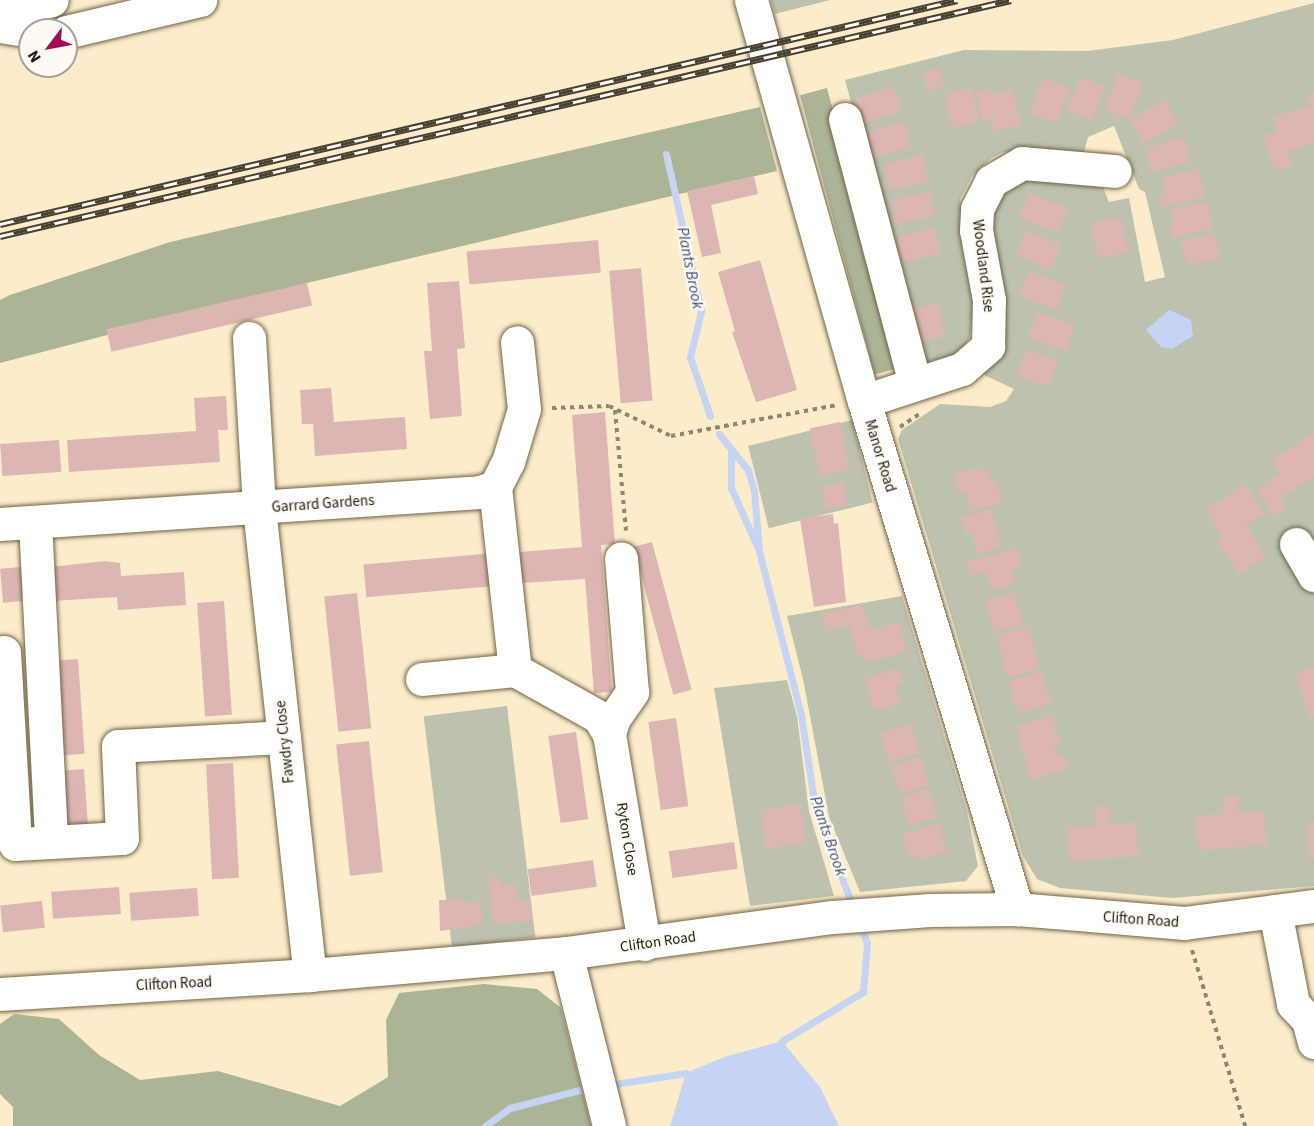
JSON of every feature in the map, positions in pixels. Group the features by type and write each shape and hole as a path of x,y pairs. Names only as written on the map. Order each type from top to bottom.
{"street":[{"path":"0,12 52,0"},
{"path":"78,29 200,0"},
{"name":"Manor Road","path":"751,0 864,401 1017,909"},
{"path":"0,26 18,29"},
{"path":"845,119 915,384"},
{"name":"Woodland Rise","path":"864,401 962,369 988,346 989,300 976,230 976,209 990,180 1022,163 1114,167"},
{"name":"Fawdry Close","path":"249,338 260,508 310,975"},
{"path":"515,670 495,487 508,462 524,409 518,342"},
{"name":"Garrard Gardens","path":"0,524 480,492 495,487"},
{"path":"35,522 51,842"},
{"path":"1296,544 1314,575"},
{"path":"609,734 614,718 632,692 621,558"},
{"path":"4,652 15,843 122,838 118,746 284,737"},
{"path":"422,679 515,670 599,717 609,734"},
{"name":"Ryton Close","path":"609,734 644,944"},
{"name":"Clifton Road","path":"0,994 310,975 566,953 833,916 1017,909 1184,923 1314,906"},
{"path":"1275,911 1293,1004 1312,1027"},
{"path":"566,953 603,1101"}],"path":[{"path":"524,409 609,406 670,436 864,401"},
{"path":"615,410 627,547 621,558"},
{"path":"1191,947 1245,1126"}],"green space":[{"path":"771,0 830,0 775,14"},
{"path":"1314,3 1314,886 1172,898 1060,888 1037,879 1023,856 898,439 902,430 940,404 990,407 1006,401 1014,389 982,374 999,360 1006,336 993,228 994,205 999,196 1022,179 1041,179 1103,187 1109,202 1129,198 1145,282 1165,277 1145,192 1139,189 1114,126 1088,137 1084,152 1030,148 1001,153 990,159 972,176 960,199 974,308 970,336 965,346 952,356 923,363 845,80 964,50 1087,51 1173,40"},
{"path":"827,88 902,367 875,374 800,95"},
{"path":"760,107 777,171 307,283 0,363 0,300 10,295 170,242"},
{"path":"852,420 873,502 769,528 748,446"},
{"path":"902,596 967,812 978,866 966,881 860,892 829,817 803,679 787,616"},
{"path":"787,680 797,716 809,811 834,896 750,906 714,688"},
{"path":"507,706 535,937 452,948 424,716"},
{"path":"484,984 537,989 561,1008 591,1126 13,1126 13,1107 0,1094 0,1024 14,1014 59,1019 99,1055 140,1080 218,1071 340,1106 388,1077 386,1020 399,993"}],"water":[{"path":"1169,310 1191,320 1193,336 1172,349 1161,347 1146,330"},
{"path":"782,1041 820,1087 839,1126 670,1126 686,1073 724,1057"}],"building":[{"path":"940,69 944,88 927,91 923,73"},
{"path":"1118,74 1143,83 1130,119 1105,110"},
{"path":"1081,77 1105,87 1091,120 1067,110"},
{"path":"1044,78 1070,89 1055,123 1030,112"},
{"path":"894,87 901,112 863,123 856,98"},
{"path":"972,88 980,121 953,128 945,95"},
{"path":"989,89 990,95 1012,89 1021,125 994,131 991,119 983,121 976,92"},
{"path":"1314,92 1314,142 1287,151 1292,165 1275,171 1263,136 1277,132 1272,116 1311,106 1308,95"},
{"path":"1164,100 1178,124 1144,144 1130,120"},
{"path":"903,122 910,147 873,158 866,133"},
{"path":"1184,137 1191,161 1152,172 1146,148"},
{"path":"923,155 929,181 889,191 883,164"},
{"path":"1198,169 1205,196 1162,207 1159,195 1165,194 1161,178"},
{"path":"754,176 758,194 711,205 721,253 702,257 687,191"},
{"path":"929,192 934,216 896,225 891,200"},
{"path":"1030,193 1068,209 1058,233 1020,217"},
{"path":"1207,201 1213,228 1172,238 1169,226 1174,224 1170,210"},
{"path":"1121,217 1128,252 1098,258 1092,223"},
{"path":"934,228 940,253 902,262 896,237"},
{"path":"1025,231 1061,244 1052,268 1016,255"},
{"path":"1214,233 1220,257 1187,265 1181,241"},
{"path":"598,240 601,273 469,284 467,252"},
{"path":"760,260 797,390 756,402 732,332 735,331 718,272"},
{"path":"641,268 653,400 621,403 609,271"},
{"path":"1028,271 1066,285 1056,310 1019,296"},
{"path":"459,281 465,348 457,349 462,416 430,419 424,351 432,351 427,283"},
{"path":"307,283 312,305 111,352 106,329"},
{"path":"937,303 945,336 918,343 910,310"},
{"path":"1037,312 1075,325 1066,351 1028,338"},
{"path":"1026,349 1058,360 1049,387 1017,375"},
{"path":"331,388 334,422 405,417 407,449 315,456 313,424 302,424 300,390"},
{"path":"226,396 228,430 218,430 220,462 69,472 67,440 196,431 194,398"},
{"path":"605,412 615,544 601,545 612,692 594,693 585,579 521,583 519,552 582,547 572,415"},
{"path":"840,422 850,469 820,475 810,428"},
{"path":"1314,433 1314,477 1280,498 1286,508 1274,516 1257,489 1280,474 1272,460"},
{"path":"59,440 61,472 2,476 0,444"},
{"path":"980,468 981,472 988,470 991,482 996,480 1002,503 971,511 965,491 959,492 954,474"},
{"path":"844,483 847,506 826,508 823,486"},
{"path":"1245,484 1264,513 1246,525 1266,556 1239,574 1217,540 1223,537 1205,510"},
{"path":"991,510 1001,547 977,553 972,532 965,534 961,517"},
{"path":"833,514 834,524 838,523 846,602 814,607 800,519"},
{"path":"652,542 692,690 673,695 634,547"},
{"path":"1017,549 1021,567 1011,570 1015,585 992,590 987,572 970,576 966,562"},
{"path":"494,553 497,586 366,597 363,564"},
{"path":"105,561 120,563 121,576 184,572 186,605 118,610 117,597 53,601 50,567"},
{"path":"21,567 24,601 3,603 0,569"},
{"path":"1014,592 1023,624 994,632 985,600"},
{"path":"357,593 371,728 338,732 324,596"},
{"path":"224,601 232,715 205,717 197,603"},
{"path":"862,605 872,629 899,622 907,652 866,662 864,656 858,658 850,625 827,631 822,614"},
{"path":"1028,627 1040,668 1008,677 996,636"},
{"path":"78,659 85,754 64,755 57,660"},
{"path":"1314,667 1314,716 1308,718 1296,672"},
{"path":"900,669 903,684 895,686 900,704 873,710 866,677"},
{"path":"1041,671 1051,704 1018,713 1008,681"},
{"path":"1052,716 1061,745 1054,747 1056,755 1063,753 1067,769 1031,780 1016,726"},
{"path":"676,718 688,806 661,810 648,722"},
{"path":"911,724 920,753 889,762 880,733"},
{"path":"576,732 588,819 561,823 548,736"},
{"path":"369,741 383,872 350,876 336,744"},
{"path":"920,757 929,785 900,794 891,766"},
{"path":"233,763 239,878 212,879 206,764"},
{"path":"84,769 88,831 68,832 64,770"},
{"path":"929,789 937,817 909,825 901,797"},
{"path":"1238,795 1239,813 1264,811 1267,845 1199,850 1196,816 1224,814 1223,796"},
{"path":"800,804 806,843 767,849 760,810"},
{"path":"1109,806 1110,824 1136,823 1138,856 1070,861 1067,828 1096,826 1094,807"},
{"path":"1314,823 1314,857 1311,857 1307,824"},
{"path":"939,824 947,852 919,860 917,855 908,858 902,834"},
{"path":"734,842 738,869 672,878 669,851"},
{"path":"593,860 597,887 531,896 528,869"},
{"path":"500,877 501,886 517,885 519,901 530,900 532,920 493,924 488,879"},
{"path":"119,887 121,914 53,919 51,892"},
{"path":"197,888 199,916 131,921 129,893"},
{"path":"464,899 464,903 481,902 482,925 440,931 439,900"},
{"path":"42,901 45,928 3,932 0,905"}],"waterway":[{"name":"Plants Brook","path":"666,154 701,311 690,357 710,416"},
{"name":"Plants Brook","path":"719,434 731,449 731,488 758,548"},
{"name":"Plants Brook","path":"731,449 748,470 754,491 759,551 801,715 815,808 853,907"},
{"name":"Plants Brook","path":"782,1041 863,992 867,943 859,923"},
{"name":"Plants Brook","path":"608,1085 686,1073"},
{"name":"Plants Brook","path":"485,1126 510,1108 591,1087"}],"railway":[{"path":"0,224 957,0"},
{"path":"0,236 1011,0"}]}
